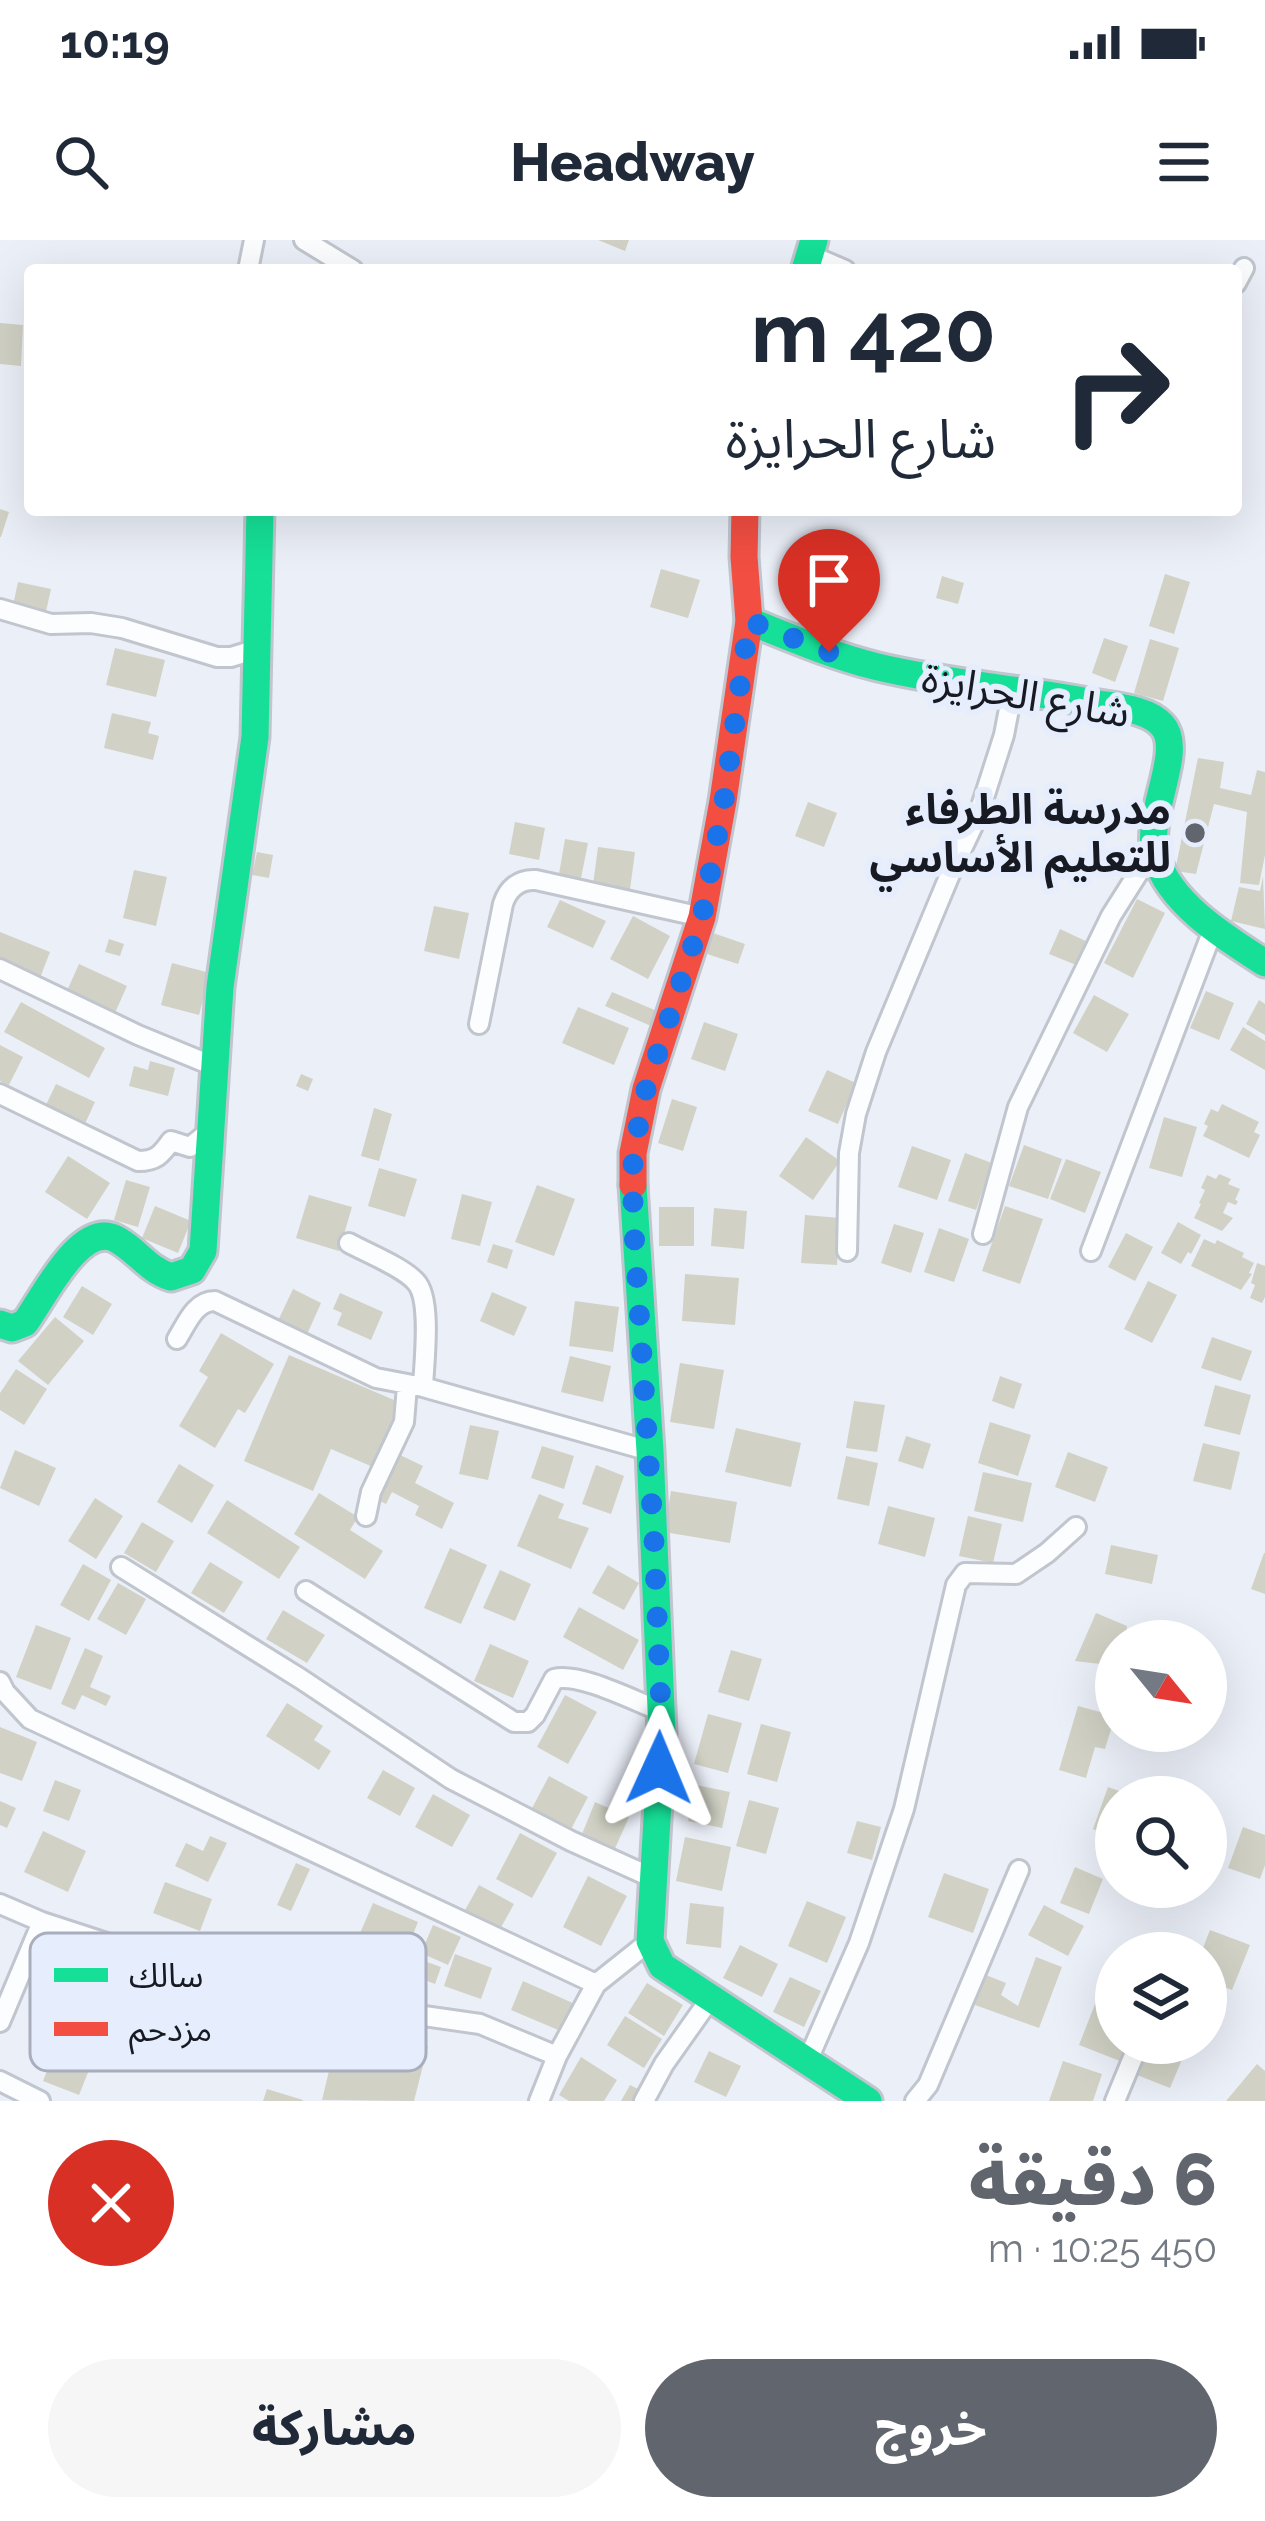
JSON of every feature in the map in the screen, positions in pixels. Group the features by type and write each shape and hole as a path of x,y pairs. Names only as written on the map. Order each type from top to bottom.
{"street":[{"path":"304,240 343,264"},
{"path":"0,1324 12,1328 26,1323 82,1244 97,1236 120,1240 160,1275 171,1277 192,1270 203,1251 224,948 250,782 260,516"},
{"path":"745,516 749,621 724,801 702,917 646,1090 633,1153 661,1711 650,1941 662,1966 868,2101"},
{"path":"0,609 51,624 122,628 217,657 257,649"},
{"name":"شارع الحرايزة","path":"749,621 859,662 1013,688 1146,715 1161,723 1170,736 1170,755 1151,831 1154,848"},
{"path":"847,1251 849,1153 856,1114 884,1033 979,813 1004,735 1013,688"},
{"path":"1154,848 1158,864 1176,890 1214,927 1265,963"},
{"path":"983,1234 1018,1106 1111,916 1154,848"},
{"path":"479,1024 503,904 521,881 536,880 702,917"},
{"path":"1091,1251 1214,927"},
{"path":"0,969 216,1067"},
{"path":"0,1094 138,1161 160,1157 171,1141 190,1147 211,1130"},
{"path":"349,1243 408,1275 420,1286 424,1302 415,1386 404,1422 371,1492 366,1516"},
{"path":"177,1339 199,1306 215,1301 361,1373 650,1451"},
{"path":"807,2062 859,1943 904,1809 956,1585 965,1573 1016,1574 1076,1528"},
{"path":"121,1567 451,1779 653,1878"},
{"path":"306,1591 514,1722 535,1715 554,1679 562,1676 661,1711"},
{"path":"0,1682 30,1719 596,1984"},
{"path":"915,2101 928,2085 1019,1870"},
{"path":"0,1904 76,1933"},
{"path":"37,1933 42,1922"},
{"path":"539,2101 596,1984 650,1941"},
{"path":"0,2022 30,1951"},
{"path":"644,2101 710,2000"},
{"path":"426,2017 479,2024 557,2056"},
{"path":"1115,2101 1130,2064"},
{"path":"0,2081 40,2101"}],"building":[{"path":"598,240 629,240 625,251"},
{"path":"0,323 23,325 21,366 0,364"},
{"path":"0,509 9,512 1,537 0,537"},
{"path":"661,569 700,580 688,618 650,607"},
{"path":"1165,574 1190,582 1174,634 1149,626"},
{"path":"942,576 964,583 958,604 936,598"},
{"path":"18,582 51,589 45,616 12,610"},
{"path":"812,591 849,608 832,645 795,629"},
{"path":"1104,638 1128,646 1115,682 1092,673"},
{"path":"1150,639 1179,648 1163,701 1134,693"},
{"path":"115,648 165,660 156,697 106,685"},
{"path":"112,713 151,722 148,733 159,736 153,760 104,748"},
{"name":"مدرسة الطرفاء للتعليم الأساسي","path":"1198,758 1224,762 1220,788 1251,795 1257,770 1265,772 1265,855 1259,885 1240,883 1247,812 1214,804 1196,874 1175,871"},
{"path":"808,802 837,813 824,847 795,836"},
{"path":"515,822 545,828 539,860 509,854"},
{"path":"565,839 588,843 581,878 559,874"},
{"path":"598,847 635,852 629,897 592,892"},
{"path":"257,852 273,855 269,878 252,875"},
{"path":"134,870 167,877 156,926 123,918"},
{"path":"1263,876 1265,929 1231,921 1239,887 1260,891"},
{"path":"1137,899 1165,913 1133,978 1104,963"},
{"path":"560,900 606,921 593,948 547,927"},
{"path":"434,906 469,913 459,959 424,951"},
{"path":"633,916 670,936 648,979 610,959"},
{"path":"1060,929 1092,944 1081,967 1049,954"},
{"path":"0,932 50,952 40,978 0,961"},
{"path":"713,933 745,944 738,964 707,954"},
{"path":"109,939 124,944 120,956 105,952"},
{"path":"172,963 210,973 199,1015 161,1005"},
{"path":"79,964 127,986 114,1015 66,993"},
{"path":"1206,991 1234,1003 1219,1040 1190,1028"},
{"path":"612,992 657,1011 651,1026 605,1006"},
{"path":"1094,995 1129,1014 1107,1052 1073,1033"},
{"path":"1259,1000 1265,1004 1265,1035 1246,1024"},
{"path":"21,1002 105,1048 89,1078 4,1032"},
{"path":"578,1007 629,1028 614,1065 562,1043"},
{"path":"704,1022 738,1034 725,1071 691,1059"},
{"path":"1243,1027 1265,1041 1265,1070 1230,1050"},
{"path":"0,1045 23,1057 9,1085 0,1081"},
{"path":"150,1061 175,1068 168,1096 129,1086 134,1066 148,1070"},
{"path":"827,1070 856,1083 838,1124 808,1111"},
{"path":"301,1074 313,1079 308,1091 296,1086"},
{"path":"56,1084 95,1102 83,1128 44,1109"},
{"path":"672,1099 697,1107 683,1151 658,1143"},
{"path":"1222,1104 1259,1122 1254,1132 1260,1135 1249,1158 1203,1136 1211,1109 1218,1112"},
{"path":"374,1108 392,1114 379,1161 361,1156"},
{"path":"1164,1117 1197,1127 1182,1177 1149,1168"},
{"path":"806,1137 840,1161 813,1200 779,1176"},
{"path":"1024,1145 1062,1159 1048,1199 1009,1186"},
{"path":"912,1146 951,1160 937,1200 898,1187"},
{"path":"965,1153 992,1163 976,1210 948,1201"},
{"path":"68,1156 110,1183 87,1219 45,1192"},
{"path":"1066,1159 1101,1172 1085,1213 1050,1199"},
{"path":"379,1168 417,1179 405,1217 368,1206"},
{"path":"1219,1174 1240,1189 1236,1205 1228,1202 1223,1213 1233,1218 1222,1231 1194,1218 1207,1175 1216,1179"},
{"path":"126,1180 150,1187 138,1227 114,1220"},
{"path":"537,1185 575,1199 554,1256 515,1242"},
{"path":"462,1194 492,1202 480,1246 451,1239"},
{"path":"309,1195 352,1207 339,1251 296,1238"},
{"path":"155,1206 191,1221 178,1253 142,1238"},
{"path":"1005,1206 1043,1219 1020,1284 982,1271"},
{"path":"659,1207 694,1207 694,1246 659,1246"},
{"path":"714,1208 747,1211 744,1249 711,1246"},
{"path":"805,1215 840,1218 837,1265 801,1263"},
{"path":"1178,1222 1201,1235 1181,1264 1161,1253"},
{"path":"894,1224 924,1233 911,1273 881,1263"},
{"path":"939,1228 969,1239 954,1282 924,1272"},
{"path":"1126,1233 1153,1247 1135,1281 1108,1267"},
{"path":"1204,1239 1215,1244 1217,1240 1254,1263 1241,1290 1191,1266"},
{"path":"493,1244 513,1250 507,1269 487,1262"},
{"path":"1257,1263 1265,1266 1262,1303 1250,1298"},
{"path":"685,1274 739,1278 735,1325 682,1321"},
{"path":"1148,1281 1177,1295 1152,1343 1124,1329"},
{"path":"82,1286 112,1304 93,1335 63,1317"},
{"path":"293,1289 321,1303 305,1339 276,1325"},
{"path":"492,1292 527,1307 514,1336 480,1321"},
{"path":"340,1293 383,1312 371,1340 337,1325 342,1313 333,1309"},
{"path":"575,1301 619,1307 613,1352 569,1346"},
{"path":"55,1317 84,1341 48,1385 18,1361"},
{"path":"221,1333 274,1364 245,1413 238,1409 215,1448 179,1426 208,1377 199,1371"},
{"path":"1212,1337 1252,1351 1241,1381 1201,1368"},
{"path":"289,1355 401,1403 373,1467 331,1449 313,1491 244,1461"},
{"path":"570,1356 611,1366 603,1402 561,1392"},
{"path":"680,1363 724,1370 714,1429 670,1422"},
{"path":"16,1369 47,1389 24,1425 0,1410 0,1393"},
{"path":"1000,1376 1022,1384 1014,1409 992,1401"},
{"path":"1215,1385 1251,1395 1240,1435 1204,1426"},
{"path":"854,1401 885,1405 877,1452 846,1448"},
{"path":"990,1422 1031,1435 1018,1476 978,1463"},
{"path":"470,1425 499,1431 488,1480 459,1474"},
{"path":"736,1428 801,1443 791,1487 725,1472"},
{"path":"906,1436 931,1444 923,1469 898,1461"},
{"path":"1203,1443 1240,1452 1231,1490 1193,1481"},
{"path":"542,1446 574,1456 564,1489 531,1478"},
{"path":"15,1450 56,1468 39,1506 0,1488"},
{"path":"1068,1452 1108,1467 1095,1502 1055,1487"},
{"path":"396,1453 423,1466 415,1483 454,1503 442,1529 415,1515 419,1506 392,1492 386,1504 374,1498"},
{"path":"846,1456 878,1463 869,1506 837,1499"},
{"path":"179,1464 214,1485 192,1523 157,1502"},
{"path":"596,1465 624,1476 611,1514 582,1504"},
{"path":"983,1472 1032,1483 1023,1522 974,1511"},
{"path":"671,1491 737,1502 730,1543 664,1532"},
{"path":"319,1493 358,1517 350,1530 383,1551 365,1579 294,1534"},
{"path":"539,1494 564,1504 558,1518 589,1528 571,1569 517,1546"},
{"path":"95,1498 123,1516 96,1559 68,1541"},
{"path":"227,1500 300,1547 279,1579 207,1533"},
{"path":"888,1506 935,1518 925,1557 878,1544"},
{"path":"968,1516 1002,1524 993,1563 959,1556"},
{"path":"142,1522 174,1541 156,1572 124,1553"},
{"path":"1111,1545 1158,1555 1152,1584 1105,1574"},
{"path":"450,1548 487,1565 461,1624 424,1608"},
{"path":"1265,1553 1265,1594 1251,1589"},
{"path":"210,1562 243,1582 224,1613 191,1593"},
{"path":"83,1564 111,1580 89,1621 60,1605"},
{"path":"608,1565 639,1583 624,1610 592,1593"},
{"path":"500,1570 531,1584 515,1621 483,1608"},
{"path":"118,1583 146,1599 126,1635 97,1619"},
{"path":"579,1607 639,1640 623,1670 563,1637"},
{"path":"283,1610 325,1635 307,1663 266,1639"},
{"path":"1096,1613 1113,1620 1095,1620 1095,1663 1075,1661"},
{"path":"36,1625 71,1638 51,1690 16,1677"},
{"path":"490,1644 529,1661 513,1698 474,1681"},
{"path":"85,1648 103,1656 90,1687 111,1696 106,1706 82,1695 75,1710 61,1704"},
{"path":"731,1650 762,1659 749,1701 718,1692"},
{"path":"565,1695 597,1712 568,1764 537,1747"},
{"path":"287,1703 323,1726 314,1740 331,1751 319,1770 266,1736"},
{"path":"1078,1706 1095,1711 1095,1747 1086,1778 1059,1770"},
{"path":"708,1714 742,1723 728,1773 694,1764"},
{"path":"761,1724 791,1732 777,1782 747,1774"},
{"path":"0,1727 37,1742 22,1781 0,1773"},
{"path":"383,1770 415,1788 400,1816 367,1798"},
{"path":"549,1776 588,1797 569,1833 530,1812"},
{"path":"55,1780 81,1790 69,1821 43,1811"},
{"path":"696,1785 730,1792 722,1828 688,1821"},
{"path":"433,1794 470,1815 452,1847 415,1827"},
{"path":"749,1800 779,1808 766,1854 736,1846"},
{"path":"0,1801 16,1808 7,1828 0,1825"},
{"path":"595,1802 629,1817 613,1853 580,1839"},
{"path":"857,1821 881,1827 872,1860 847,1853"},
{"path":"1243,1827 1265,1835 1260,1879 1228,1868"},
{"path":"43,1831 86,1851 68,1892 24,1872"},
{"path":"520,1833 557,1853 532,1898 496,1879"},
{"path":"210,1836 227,1843 208,1882 175,1866 186,1843 203,1851"},
{"path":"685,1837 731,1847 722,1891 676,1881"},
{"path":"296,1863 310,1869 291,1911 277,1905"},
{"path":"1075,1867 1095,1876 1095,1899 1089,1914 1060,1903"},
{"path":"944,1873 989,1889 973,1933 928,1917"},
{"path":"588,1876 627,1896 601,1946 563,1927"},
{"path":"165,1882 212,1899 200,1931 153,1913"},
{"path":"479,1885 514,1904 499,1931 464,1912"},
{"path":"807,1901 846,1917 827,1963 788,1946"},
{"path":"373,1903 418,1922 414,1933 360,1933"},
{"path":"690,1903 724,1907 721,1948 686,1944"},
{"path":"1044,1905 1084,1926 1068,1956 1028,1935"},
{"path":"433,1925 461,1937 448,1965 426,1955"},
{"path":"1227,1936 1250,1945 1232,1990 1227,1988"},
{"path":"740,1945 778,1964 762,1997 723,1978"},
{"path":"455,1954 492,1968 481,1999 444,1986"},
{"path":"1036,1957 1062,1967 1039,2028 975,2005 986,1975 1006,1983 1001,1995 1018,2006"},
{"path":"426,1962 441,1967 435,1984 426,1980"},
{"path":"790,1977 821,1991 804,2027 773,2012"},
{"path":"523,1981 575,2004 563,2032 511,2010"},
{"path":"647,1983 683,2005 664,2036 628,2013"},
{"path":"1095,2004 1095,2051 1079,2045"},
{"path":"625,2016 662,2039 644,2068 607,2045"},
{"path":"709,2051 741,2066 726,2097 694,2082"},
{"path":"581,2057 617,2080 604,2101 569,2101 559,2095"},
{"path":"1063,2061 1102,2074 1093,2101 1049,2101"},
{"path":"1141,2064 1180,2064 1170,2088 1137,2075"},
{"path":"1257,2064 1265,2071 1265,2101 1226,2101"},
{"path":"47,2071 89,2071 79,2095 43,2081"},
{"path":"329,2071 422,2071 414,2101 322,2100"},
{"path":"630,2085 642,2091 637,2101 621,2101"},
{"path":"267,2089 303,2100 303,2101 263,2101"}],"traffic: fast":[{"path":"807,264 814,240"},
{"path":"0,1324 12,1328 25,1323 76,1251 102,1236 116,1239 171,1277 192,1270 203,1251 220,987 255,737 260,516"},
{"path":"749,621 878,667 1120,707 1156,719 1168,736 1169,751 1154,841 1163,874 1186,905 1265,963"},
{"path":"633,1185 662,1732 650,1941 662,1966 868,2101"}],"traffic: jam":[{"path":"633,1185 633,1153 646,1089 702,917 723,801 749,621 745,516"}],"place":[{"name":"مدرسة الطرفاء للتعليم الأساسي","path":"1195,833"}],"route":[{"path":"659,1768 662,1732 654,1541 633,1153 646,1090 702,917 749,621 829,652"}]}
